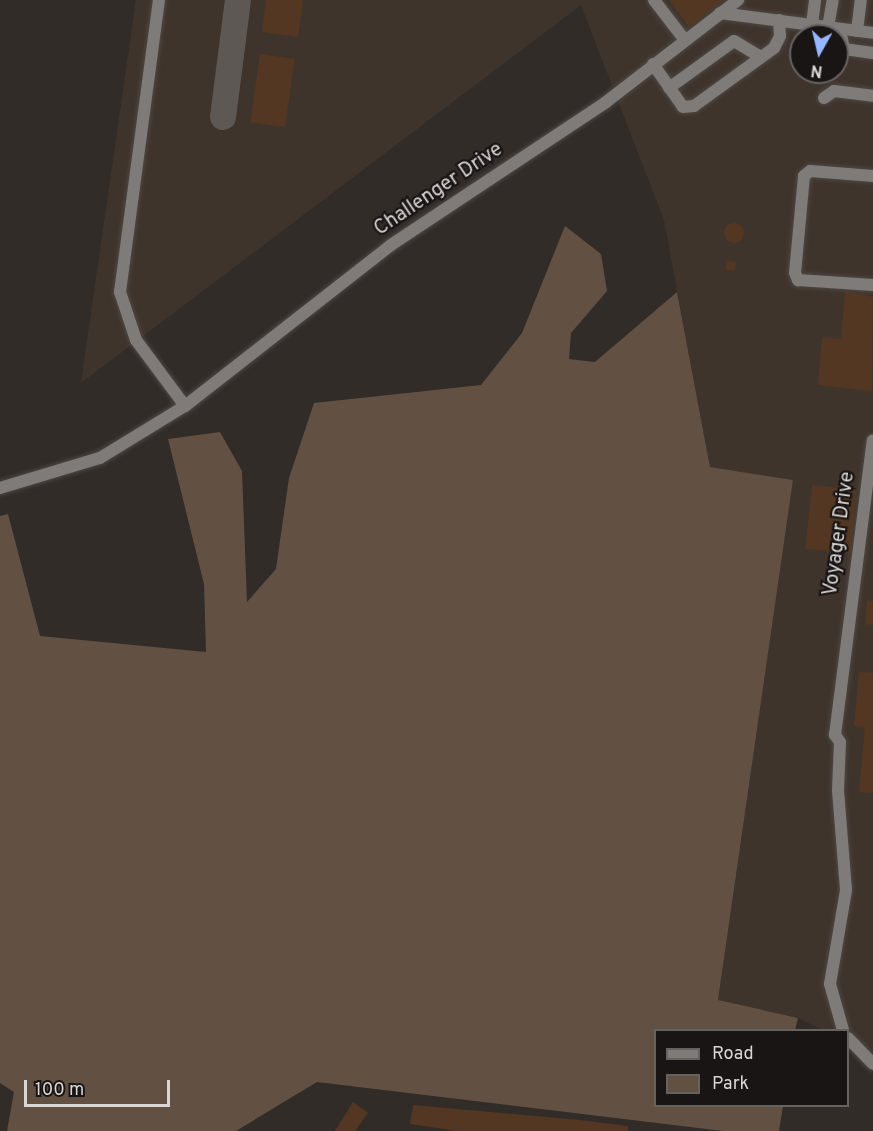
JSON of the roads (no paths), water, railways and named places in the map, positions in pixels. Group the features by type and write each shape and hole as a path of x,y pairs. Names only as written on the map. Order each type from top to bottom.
{"street":[{"path":"159,0 120,292 136,340 185,406"},
{"path":"654,0 684,39"},
{"name":"Challenger Drive","path":"0,488 100,458 185,406 391,245 606,102 684,39 738,0"},
{"path":"812,24 815,0"},
{"path":"833,0 834,24"},
{"path":"857,31 861,0"},
{"path":"720,13 805,24"},
{"path":"653,64 683,107 694,106 761,57 780,36 779,20"},
{"path":"849,30 873,33"},
{"path":"669,88 734,41 761,57"},
{"path":"849,49 873,53"},
{"path":"824,99 834,91 873,96"},
{"path":"873,176 810,171 804,176 795,273 798,280 873,285"},
{"name":"Voyager Drive","path":"843,1029 830,984 846,890 838,790 840,742 835,735 845,633 873,440"},
{"path":"849,1039 873,1065"}]}
